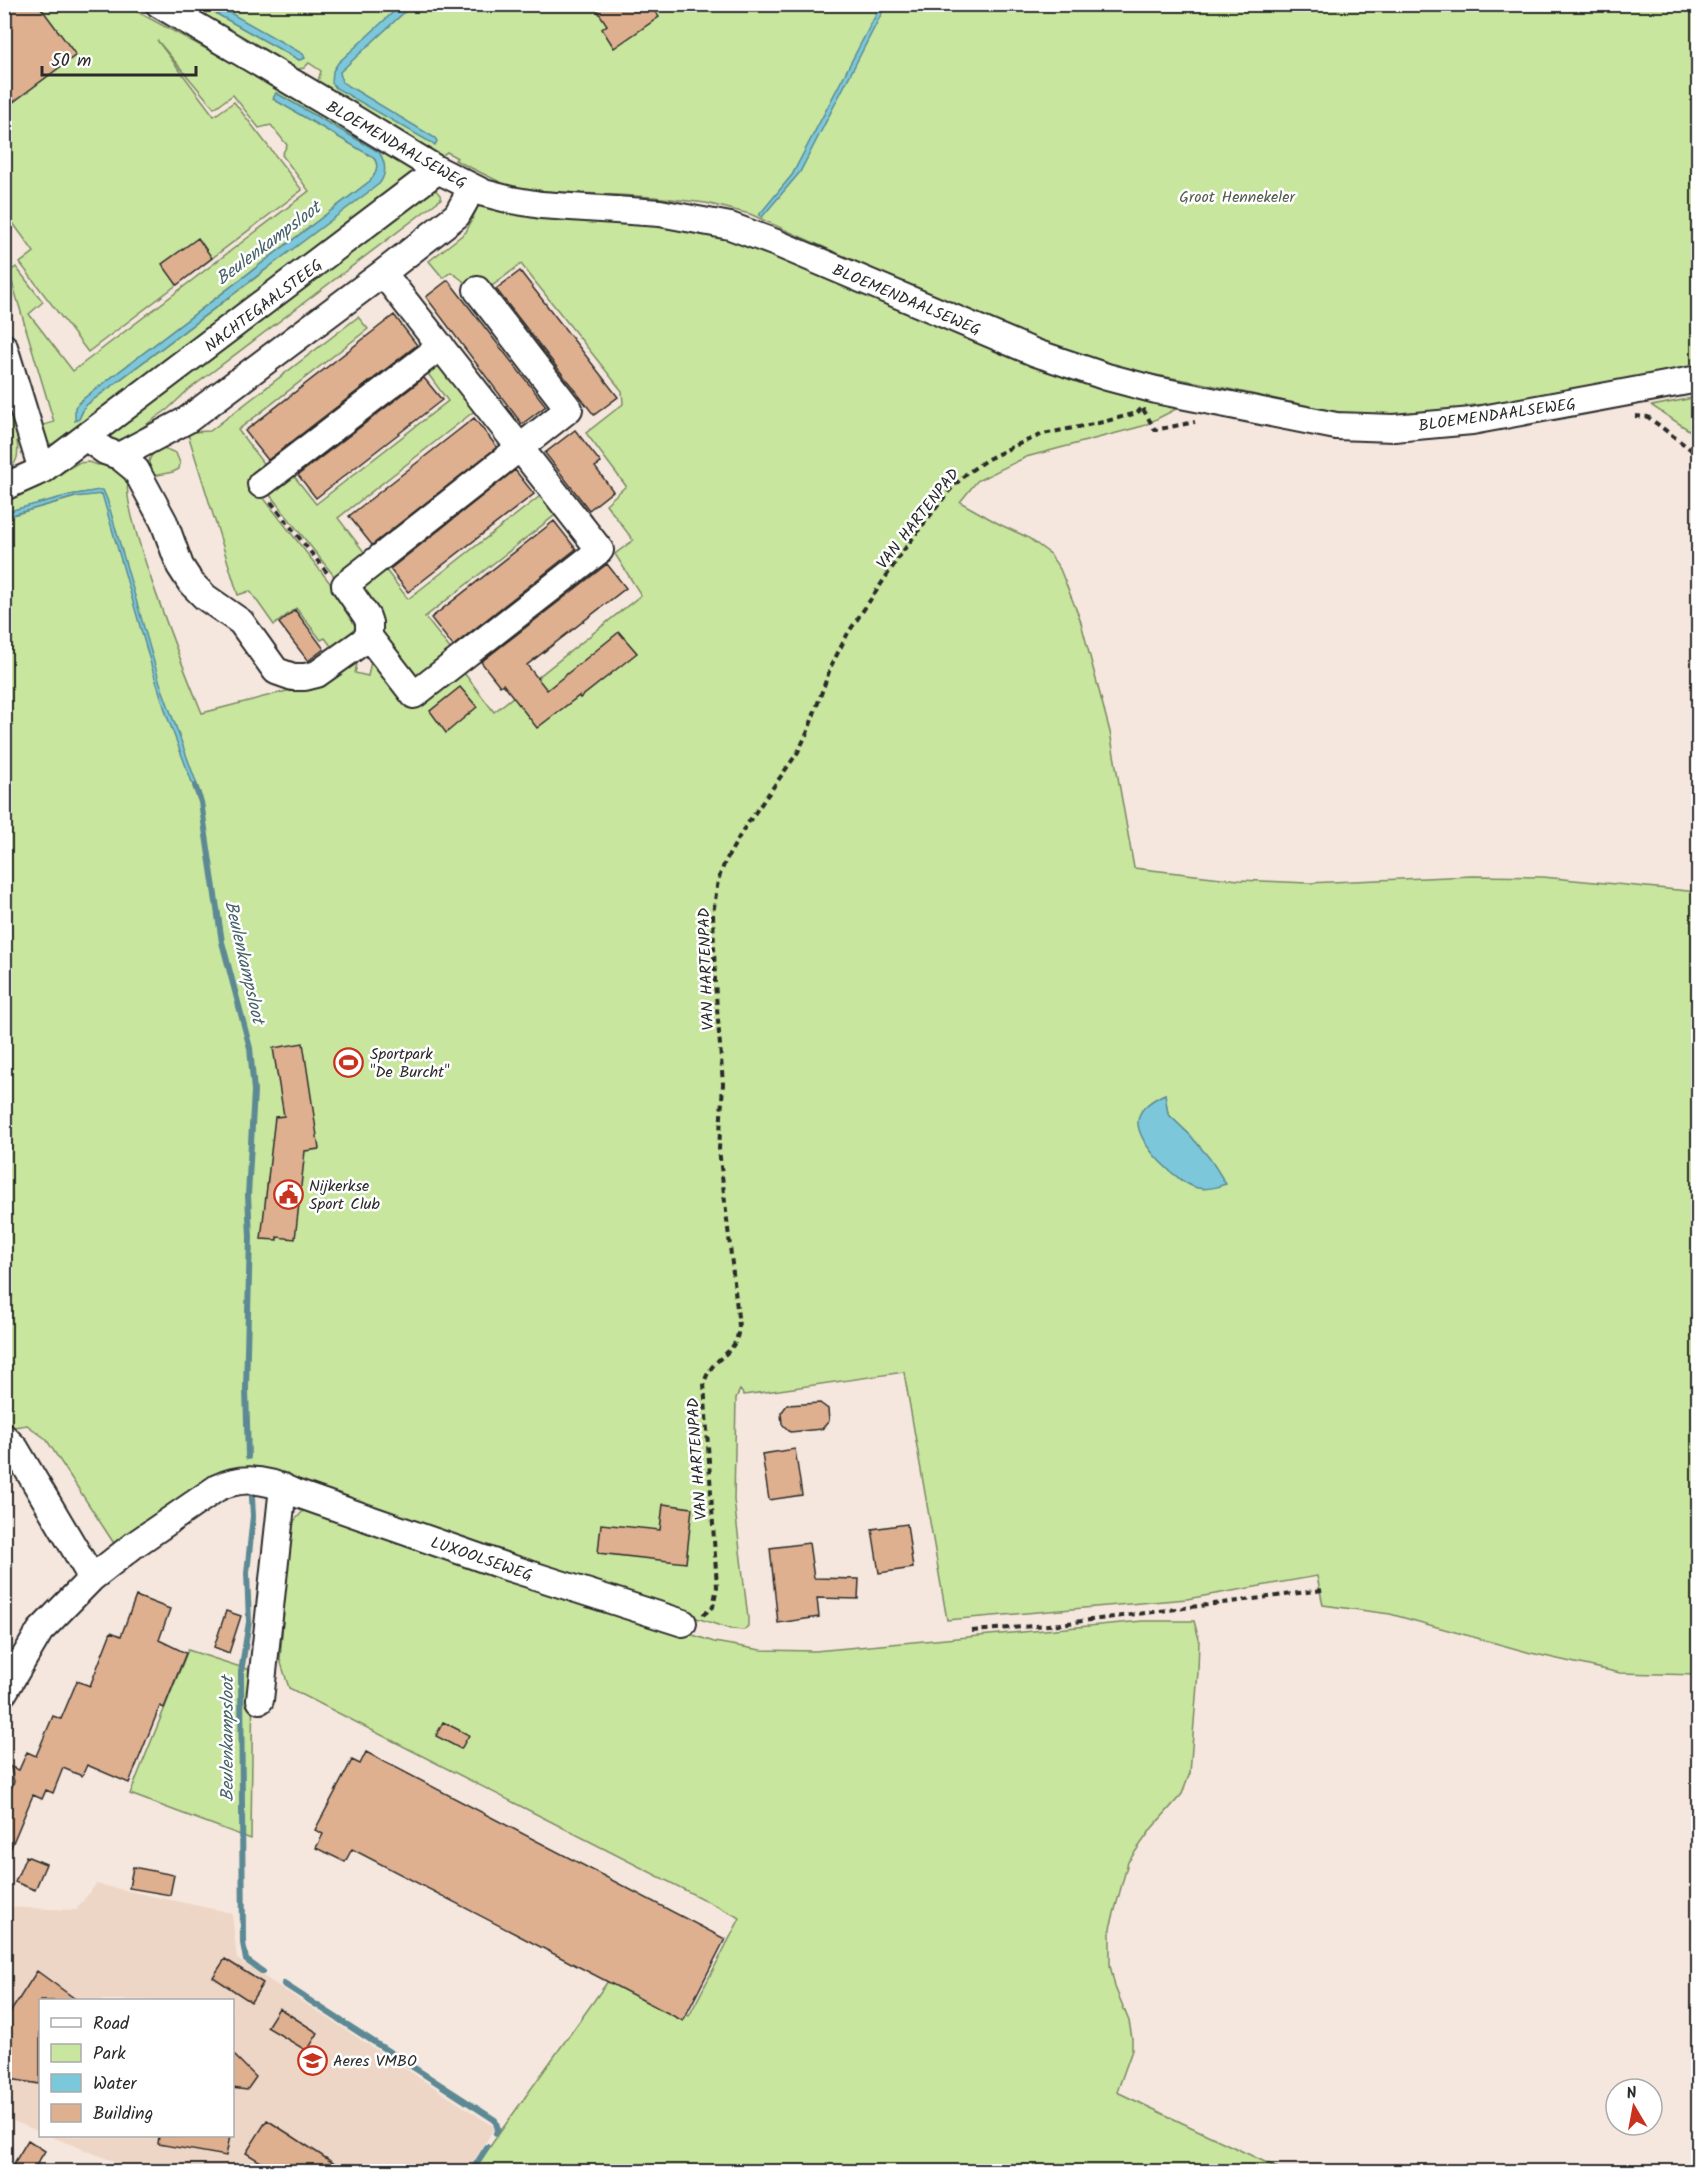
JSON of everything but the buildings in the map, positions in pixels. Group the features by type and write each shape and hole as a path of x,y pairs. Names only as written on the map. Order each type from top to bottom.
{"street":[{"name":"BLOEMENDAALSEWEG","path":"159,4 469,187 511,200 541,206 660,213 730,225 1026,349 1107,378 1156,390 1336,426 1394,428 1472,421 1698,379"},
{"name":"NACHTEGAALSTEEG","path":"4,487 42,470 87,438 438,170"},
{"path":"119,456 186,420 383,273 457,215 465,201 469,187"},
{"path":"383,273 441,346 520,447 600,550 414,695 369,637 367,617 345,585 520,447 569,409 477,290"},
{"path":"261,484 441,346"},
{"path":"4,347 42,470"},
{"path":"87,438 105,451 119,456 136,470 164,522 180,566 191,583 205,597 241,622 276,671 293,677 317,674 369,637"},
{"path":"4,1437 20,1456 92,1578"},
{"name":"LUXOOLSEWEG","path":"4,1692 40,1631 92,1578 134,1545 198,1501 229,1482 243,1480 262,1481 283,1487 504,1566 683,1623"},
{"path":"260,1700 283,1487"}],"path":[{"name":"VAN HARTENPAD","path":"683,1623 708,1613 715,1599 717,1587 704,1391 711,1367 737,1342 739,1326 720,1149 723,1084 713,946 714,901 718,880 743,830 798,752 808,731 831,666 848,633 906,547 949,491 966,474 986,460 1014,446 1043,434 1137,413 1143,408"},
{"path":"1634,416 1648,417 1698,455"},
{"path":"261,484 258,487 334,582 345,585"},
{"path":"972,1631 1060,1624 1323,1590"}],"shaded area":[{"name":"Aeres VMBO","path":"96,1884 232,1913 237,1959 495,2127 467,2172 146,2171 131,2168 52,2137 234,2137 234,1999 39,1999 39,2132 8,2119 5,2124 5,1907 76,1910"}],"green space":[{"path":"123,4 279,88 412,169 413,174 60,445 53,445 42,440 37,427 54,422 9,272 16,267 43,302 29,314 73,371 309,191 282,155 287,145 271,125 259,128 233,95 214,108 157,40 214,116 234,102 302,190 88,352 20,263 34,252 5,212 5,5","holes":["276,93 363,143 373,157 273,99","375,161 384,173 258,276 85,406 79,419 78,403 370,181 377,166"]},
{"name":"Groot Hennekeler","path":"175,5 201,5 299,60 303,59 216,5 1698,5 1698,365 1497,403 1466,406 1466,408 1416,414 1370,416 1331,411 1133,371 1041,341 946,302 750,214 706,203 654,197 525,190 508,186 455,160 457,158 447,152 439,158 320,90 318,81 321,71 309,63 304,68 289,71"},
{"path":"433,187 441,199 187,391 168,409 119,444 108,443 106,433"},
{"path":"480,202 611,217 736,240 1017,360 1109,390 1178,408 1143,426 1026,457 977,481 960,502 1027,537 1049,553 1060,569 1080,619 1110,732 1134,868 1239,880 1307,883 1472,876 1543,877 1698,892 1698,1675 1620,1673 1531,1653 1390,1614 1323,1605 1317,1576 1187,1599 947,1620 904,1372 744,1395 740,1390 736,1398 734,1500 748,1618 748,1626 744,1630 730,1629 258,1473 117,1548 46,1439 27,1425 14,1427 5,1419 5,517 97,491 70,495 5,513 5,501 44,483 78,463 109,464 121,468 128,483 134,526 144,559 202,713 306,686 359,654 355,673 368,676 372,656 412,707 461,669 494,712 641,595 615,554 633,540 606,504 626,486 586,433 623,404 622,391 521,264 488,289 472,291 451,272 443,278 429,261 466,232","holes":["1165,1094 1168,1114 1190,1135 1181,1180 1150,1150 1139,1117 1150,1103"]},
{"path":"358,317 368,329 238,430 268,470 252,483 355,615 354,632 334,650 325,638 321,640 296,608 274,625 250,591 238,595 188,434 189,432 210,431"},
{"path":"439,363 477,409 338,518 368,557 338,581 266,490 290,471 316,504 448,401 423,367"},
{"path":"4,377 22,440 17,441 18,455 13,466 5,471"},
{"path":"1698,397 1698,436 1652,406"},
{"path":"163,448 176,453 180,463 179,469 153,476 149,467 150,459 155,452"},
{"path":"544,493 559,512 425,617 455,655 426,678 415,677 390,649 362,593 365,578 382,565 408,599"},
{"path":"310,1508 714,1642 761,1650 815,1651 1143,1621 1194,1621 1199,1639 1190,1773 1182,1794 1152,1828 1128,1862 1110,1928 1110,1965 1115,1987 1129,2021 1132,2038 1132,2050 1117,2092 1284,2171 884,2172 884,2166 872,2172 473,2171 611,1977 689,2016 740,1918 289,1688 280,1660 286,1583 294,1521 303,1511"},
{"path":"188,1650 253,1671 251,1839 130,1794"}],"water":[{"path":"402,4 412,5 340,72 342,82 435,138 437,141 435,145 336,88 332,83 333,71 338,63"},
{"path":"201,5 216,5 303,54 305,58 299,60"},
{"path":"881,5 886,5 800,172 762,217 759,215 792,175"},
{"path":"276,93 379,152 385,168 382,180 85,406 79,419 75,421 75,407 83,399 370,181 374,175 377,166 373,157 273,99"},
{"path":"103,490 160,683 200,793 196,793 167,716 102,494 75,497 5,517 5,513 13,510 70,495"},
{"path":"1165,1094 1168,1114 1211,1160 1226,1184 1205,1189 1190,1185 1160,1162 1144,1141 1138,1122 1141,1112 1152,1101"}],"waterway":[{"name":"Beulenkampsloot","path":"195,786 201,802 222,942 250,1048 254,1091 248,1195 250,1237 246,1389 248,1457"},
{"name":"Beulenkampsloot","path":"252,1497 253,1516 247,1573 249,1622 241,1672 243,1943 246,1960 263,1972"},
{"name":"Beulenkampsloot","path":"284,1984 495,2120 498,2129 496,2133"},
{"name":"Beulenkampsloot","path":"471,2172 487,2147"}],"place":[{"name":"Sportpark \"De Burcht\"","path":"349,1062"},
{"name":"Nijkerkse Sport Club","path":"288,1194"},
{"name":"Aeres VMBO","path":"312,2060"}]}
